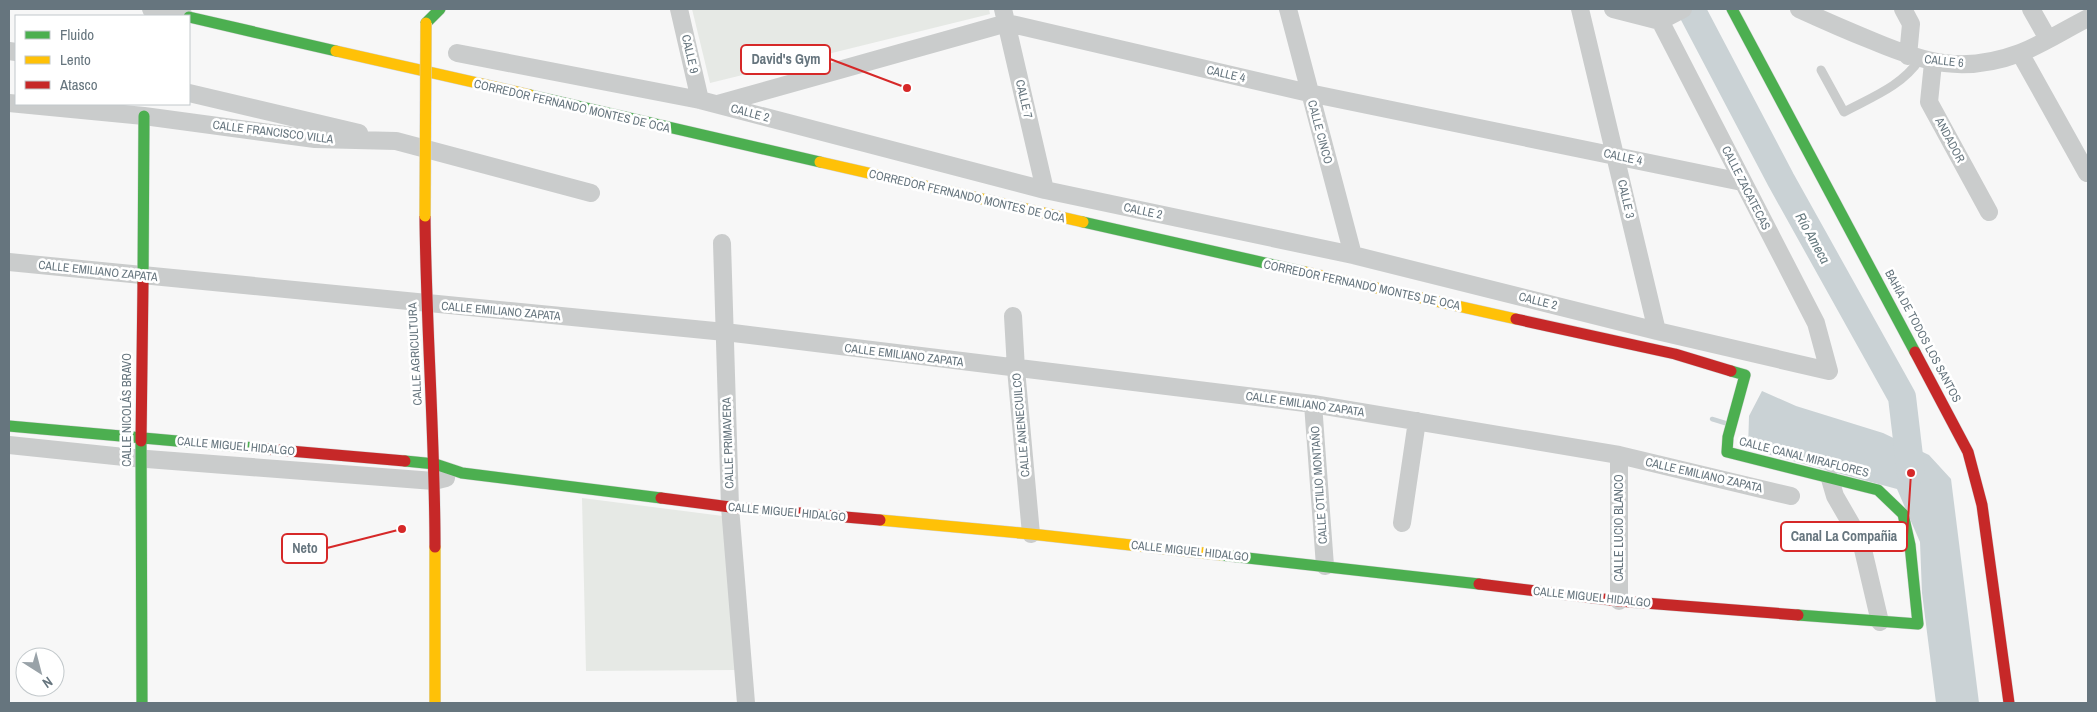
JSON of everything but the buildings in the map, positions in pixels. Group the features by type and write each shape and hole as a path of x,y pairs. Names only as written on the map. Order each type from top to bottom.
{"street":[{"path":"151,9 179,15"},
{"name":"CALLE AGRICULTURA","path":"435,703 434,472 426,304 426,23 440,9"},
{"name":"CALLE 9","path":"680,9 708,102"},
{"name":"CALLE CINCO","path":"1288,9 1353,255"},
{"name":"CALLE 3","path":"1580,9 1657,331"},
{"path":"1613,9 1657,15 1680,10"},
{"name":"BAHÍA DE TODOS LOS SANTOS","path":"1732,9 1968,452 1982,505 2009,703"},
{"name":"CALLE 6","path":"1799,9 1920,59 1955,65 1980,64 2020,53 2088,18"},
{"name":"ANDADOR","path":"1903,9 1911,24 1929,102 1989,212"},
{"path":"2030,9 2048,39"},
{"name":"CALLE ZACATECAS","path":"1657,15 1816,323 1829,371"},
{"name":"CALLE 4","path":"708,102 1005,16 1309,93 1742,182"},
{"name":"CALLE 7","path":"1005,16 1045,190"},
{"name":"CORREDOR FERNANDO MONTES DE OCA","path":"190,18 1103,228 1674,354 1745,375 1728,437 1727,452"},
{"name":"CALLE 2","path":"456,53 708,102 1045,190 1353,255 1657,331 1829,371"},
{"path":"2020,53 2087,173"},
{"path":"190,93 396,141"},
{"name":"CALLE FRANCISCO VILLA","path":"30,105 144,116 315,139 396,141 591,193"},
{"name":"CALLE NICOLÁS BRAVO","path":"142,703 141,437 144,116"},
{"name":"CALLE PRIMAVERA","path":"722,243 730,507 746,703"},
{"name":"CALLE EMILIANO ZAPATA","path":"9,262 725,332 1313,404 1619,455 1791,496"},
{"name":"CALLE ANENECUILCO","path":"1013,316 1031,534"},
{"path":"1683,337 1697,361"},
{"name":"CALLE OTILIO MONTAÑO","path":"1313,404 1325,566"},
{"path":"1402,523 1417,421"},
{"name":"CALLE MIGUEL HIDALGO","path":"9,426 141,437 434,472"},
{"name":"CALLE MIGUEL HIDALGO","path":"9,445 141,458 462,473 730,507 1031,534 1619,601 1918,624"},
{"name":"CALLE CANAL MIRAFLORES","path":"1727,452 1878,490 1903,514 1910,545 1918,624"},
{"name":"CALLE LUCIO BLANCO","path":"1619,455 1619,601"},
{"path":"1830,478 1834,496 1861,540 1880,622"}],"lane":[{"path":"1821,70 1844,112 1910,74 1920,59"}],"shaded area":[{"path":"692,9 989,9 990,14 710,83"},
{"path":"1762,391 1796,406 1883,433 1929,455 1951,479 1979,703 1936,703 1922,593 1920,542 1897,489 1748,449 1749,416"},
{"path":"582,498 723,516 735,670 586,671"}],"waterway":[{"name":"Río Ameca","path":"1691,9 1781,180 1902,397 1911,473"},
{"path":"1712,419 1725,423"}],"traffic: fast":[{"path":"426,23 440,9"},
{"path":"1732,9 1915,352"},
{"path":"190,17 336,51"},
{"path":"530,95 820,162"},
{"path":"143,283 144,116"},
{"path":"1083,222 1305,272"},
{"path":"1731,371 1745,375 1728,437 1727,452 1878,490 1903,514 1910,545 1918,624 1798,615"},
{"path":"9,426 255,448"},
{"path":"141,441 142,703"},
{"path":"405,461 435,464 462,473 661,498"},
{"path":"1221,555 1479,584"}],"traffic: slow":[{"path":"425,216 426,23"},
{"path":"336,51 530,95"},
{"path":"820,162 1083,222"},
{"path":"1305,272 1516,319"},
{"path":"880,520 1221,555"},
{"path":"435,547 435,703"}],"traffic: jam":[{"path":"425,216 434,464 435,547"},
{"path":"141,441 143,283"},
{"path":"1516,319 1675,354 1731,371"},
{"path":"1915,352 1968,452 1982,505 2009,703"},
{"path":"255,448 405,461"},
{"path":"661,498 730,507 880,520"},
{"path":"1479,584 1619,601 1798,615"}],"place":[{"name":"David's Gym","path":"907,88"},
{"name":"Canal La Compañia","path":"1911,473"},
{"name":"Neto","path":"402,529"}]}
